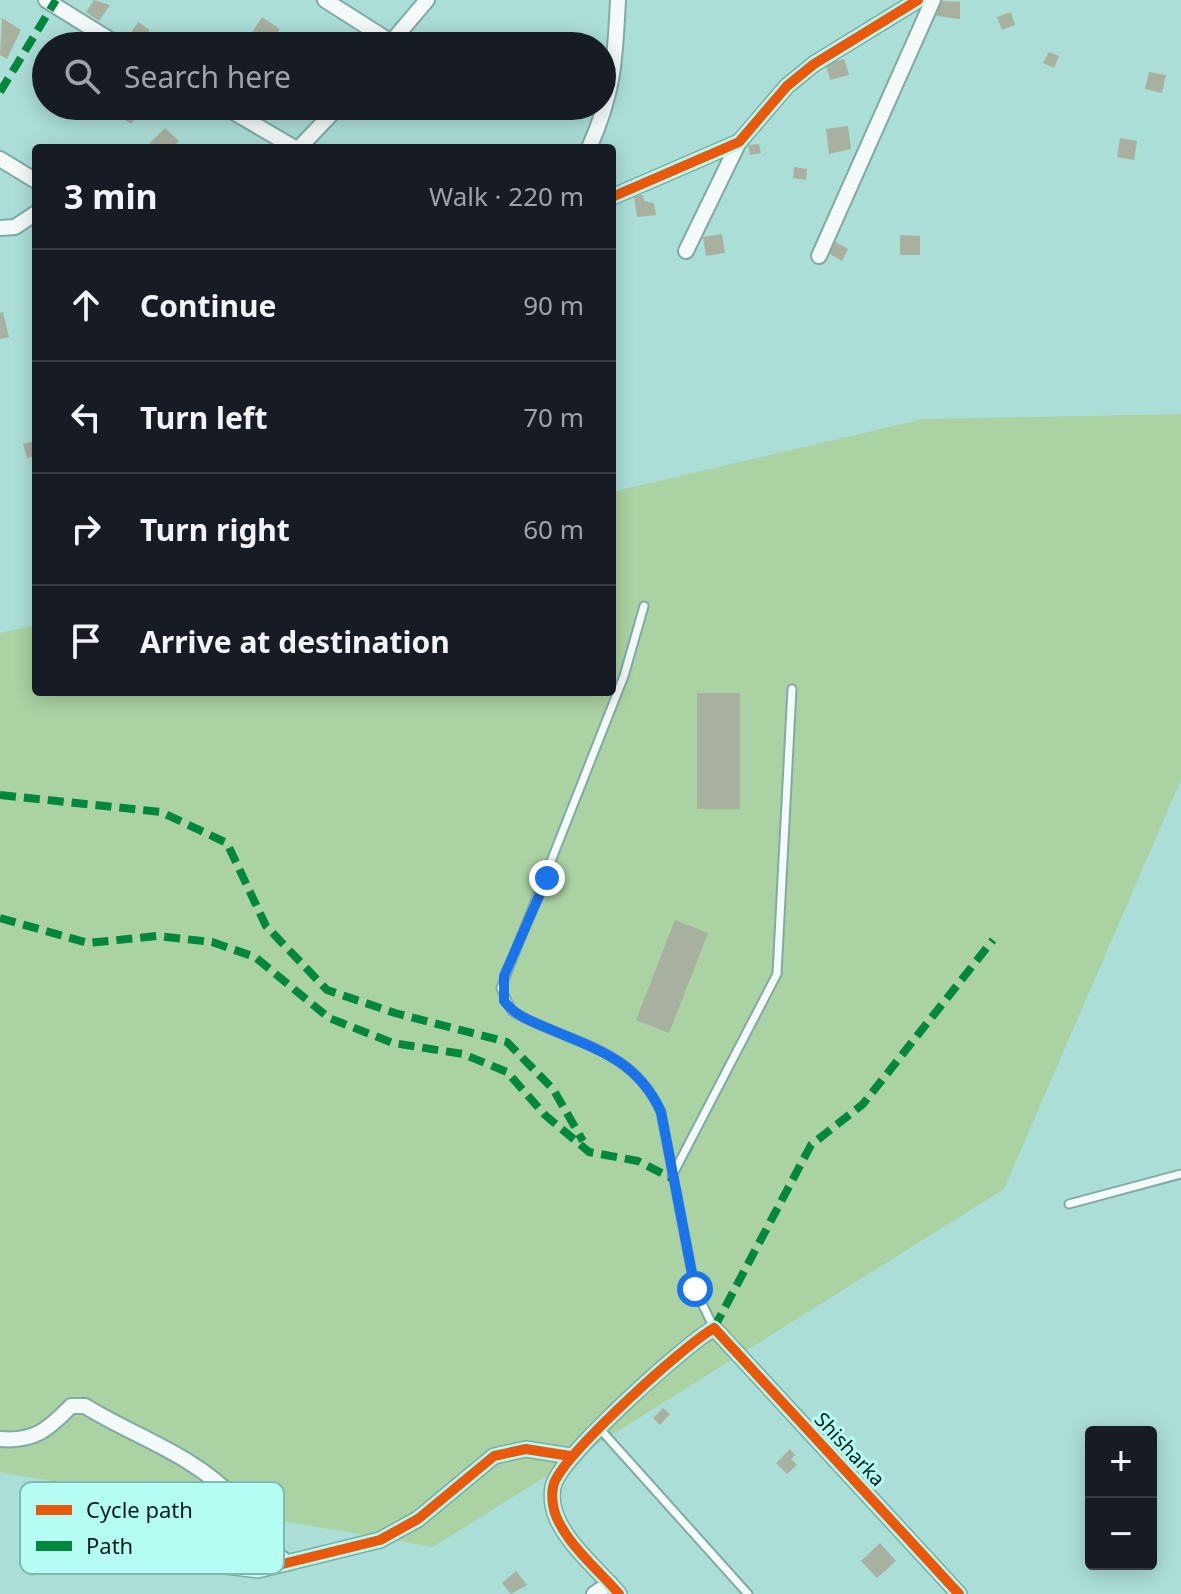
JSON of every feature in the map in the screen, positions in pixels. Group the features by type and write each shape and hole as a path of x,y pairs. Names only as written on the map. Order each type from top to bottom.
{"street":[{"path":"46,0 97,32"},
{"path":"325,0 372,32"},
{"path":"399,32 427,0"},
{"path":"616,42 618,0"},
{"path":"686,251 739,142 787,86 814,64 918,0"},
{"path":"819,256 933,0"},
{"path":"248,120 290,144"},
{"path":"301,144 325,120"},
{"path":"591,144 602,120"},
{"path":"616,195 739,142"},
{"path":"0,159 32,179"},
{"path":"0,228 15,227 32,216"},
{"path":"594,1594 614,1589 566,1533 554,1508 553,1484 570,1456 690,1343 714,1328"},
{"name":"Shisharka","path":"714,1328 959,1594"},
{"path":"0,1439 24,1441 49,1429 71,1406 85,1406 193,1464 215,1482"},
{"path":"284,1564 380,1540 418,1519 494,1456 526,1449 570,1456"},
{"path":"284,1560 288,1563"}],"lane":[{"path":"644,606 624,676 501,988 512,1011 619,1061 650,1087 661,1112 671,1178 695,1289 714,1328"},
{"path":"671,1178 777,974 792,689"},
{"path":"1069,1204 1181,1174"},
{"path":"600,1429 748,1594"}],"green space":[{"path":"1181,414 1181,780 1004,1189 433,1547 284,1521 284,1482 58,1482 0,1472 0,633 32,626 32,696 616,696 616,491 923,419"}],"building":[{"path":"94,0 110,5 99,21 86,12"},
{"path":"941,1 960,2 960,19 936,16"},
{"path":"1011,12 1015,25 1002,30 997,17"},
{"path":"262,17 280,29 278,32 252,32"},
{"path":"2,18 21,30 7,59 0,55"},
{"path":"138,22 150,30 149,32 132,32"},
{"path":"1049,52 1059,56 1054,68 1043,63"},
{"path":"844,59 849,75 830,80 826,64"},
{"path":"1149,72 1166,75 1162,93 1145,89"},
{"path":"848,126 851,149 829,154 826,129"},
{"path":"165,128 179,141 176,144 149,144"},
{"path":"1120,138 1137,141 1134,160 1117,157"},
{"path":"759,144 761,153 750,155 748,145"},
{"path":"794,167 807,169 806,180 793,178"},
{"path":"643,195 644,201 654,203 656,215 637,217 634,196"},
{"path":"722,234 725,253 706,256 703,237"},
{"path":"900,235 920,236 920,255 900,255"},
{"path":"832,240 848,249 842,261 826,252"},
{"path":"3,312 9,337 0,339 0,313"},
{"path":"32,442 32,457 27,458 23,444"},
{"path":"697,693 740,693 740,809 697,809"},
{"path":"675,920 708,933 669,1033 636,1020"},
{"path":"663,1408 670,1414 660,1425 653,1418"},
{"path":"790,1449 795,1455 791,1459 797,1465 787,1474 776,1463"},
{"path":"880,1543 896,1561 877,1578 861,1561"},
{"path":"516,1571 527,1585 511,1594 502,1583"}],"marked path":[{"path":"37,32 56,0"},
{"path":"0,92 32,39"},
{"path":"0,795 161,812 227,843 266,926 327,990 395,1013 507,1042 553,1089 583,1141"},
{"path":"0,918 88,943 157,936 212,942 255,957 329,1018 393,1043 463,1054 507,1072 545,1115 589,1152 638,1161 671,1178"},
{"path":"714,1328 811,1145 863,1104 993,940"}],"cycle path":[{"path":"616,195 739,142 787,86 814,64 918,0"},
{"path":"619,1594 563,1529 553,1505 554,1483 603,1424 678,1355 714,1328 959,1594"},
{"path":"284,1564 380,1540 418,1519 494,1456 526,1449 570,1456"}],"route":[{"path":"547,878 504,976 501,988 504,1001 522,1017 632,1069 650,1087 661,1112 671,1178 695,1289"}]}
